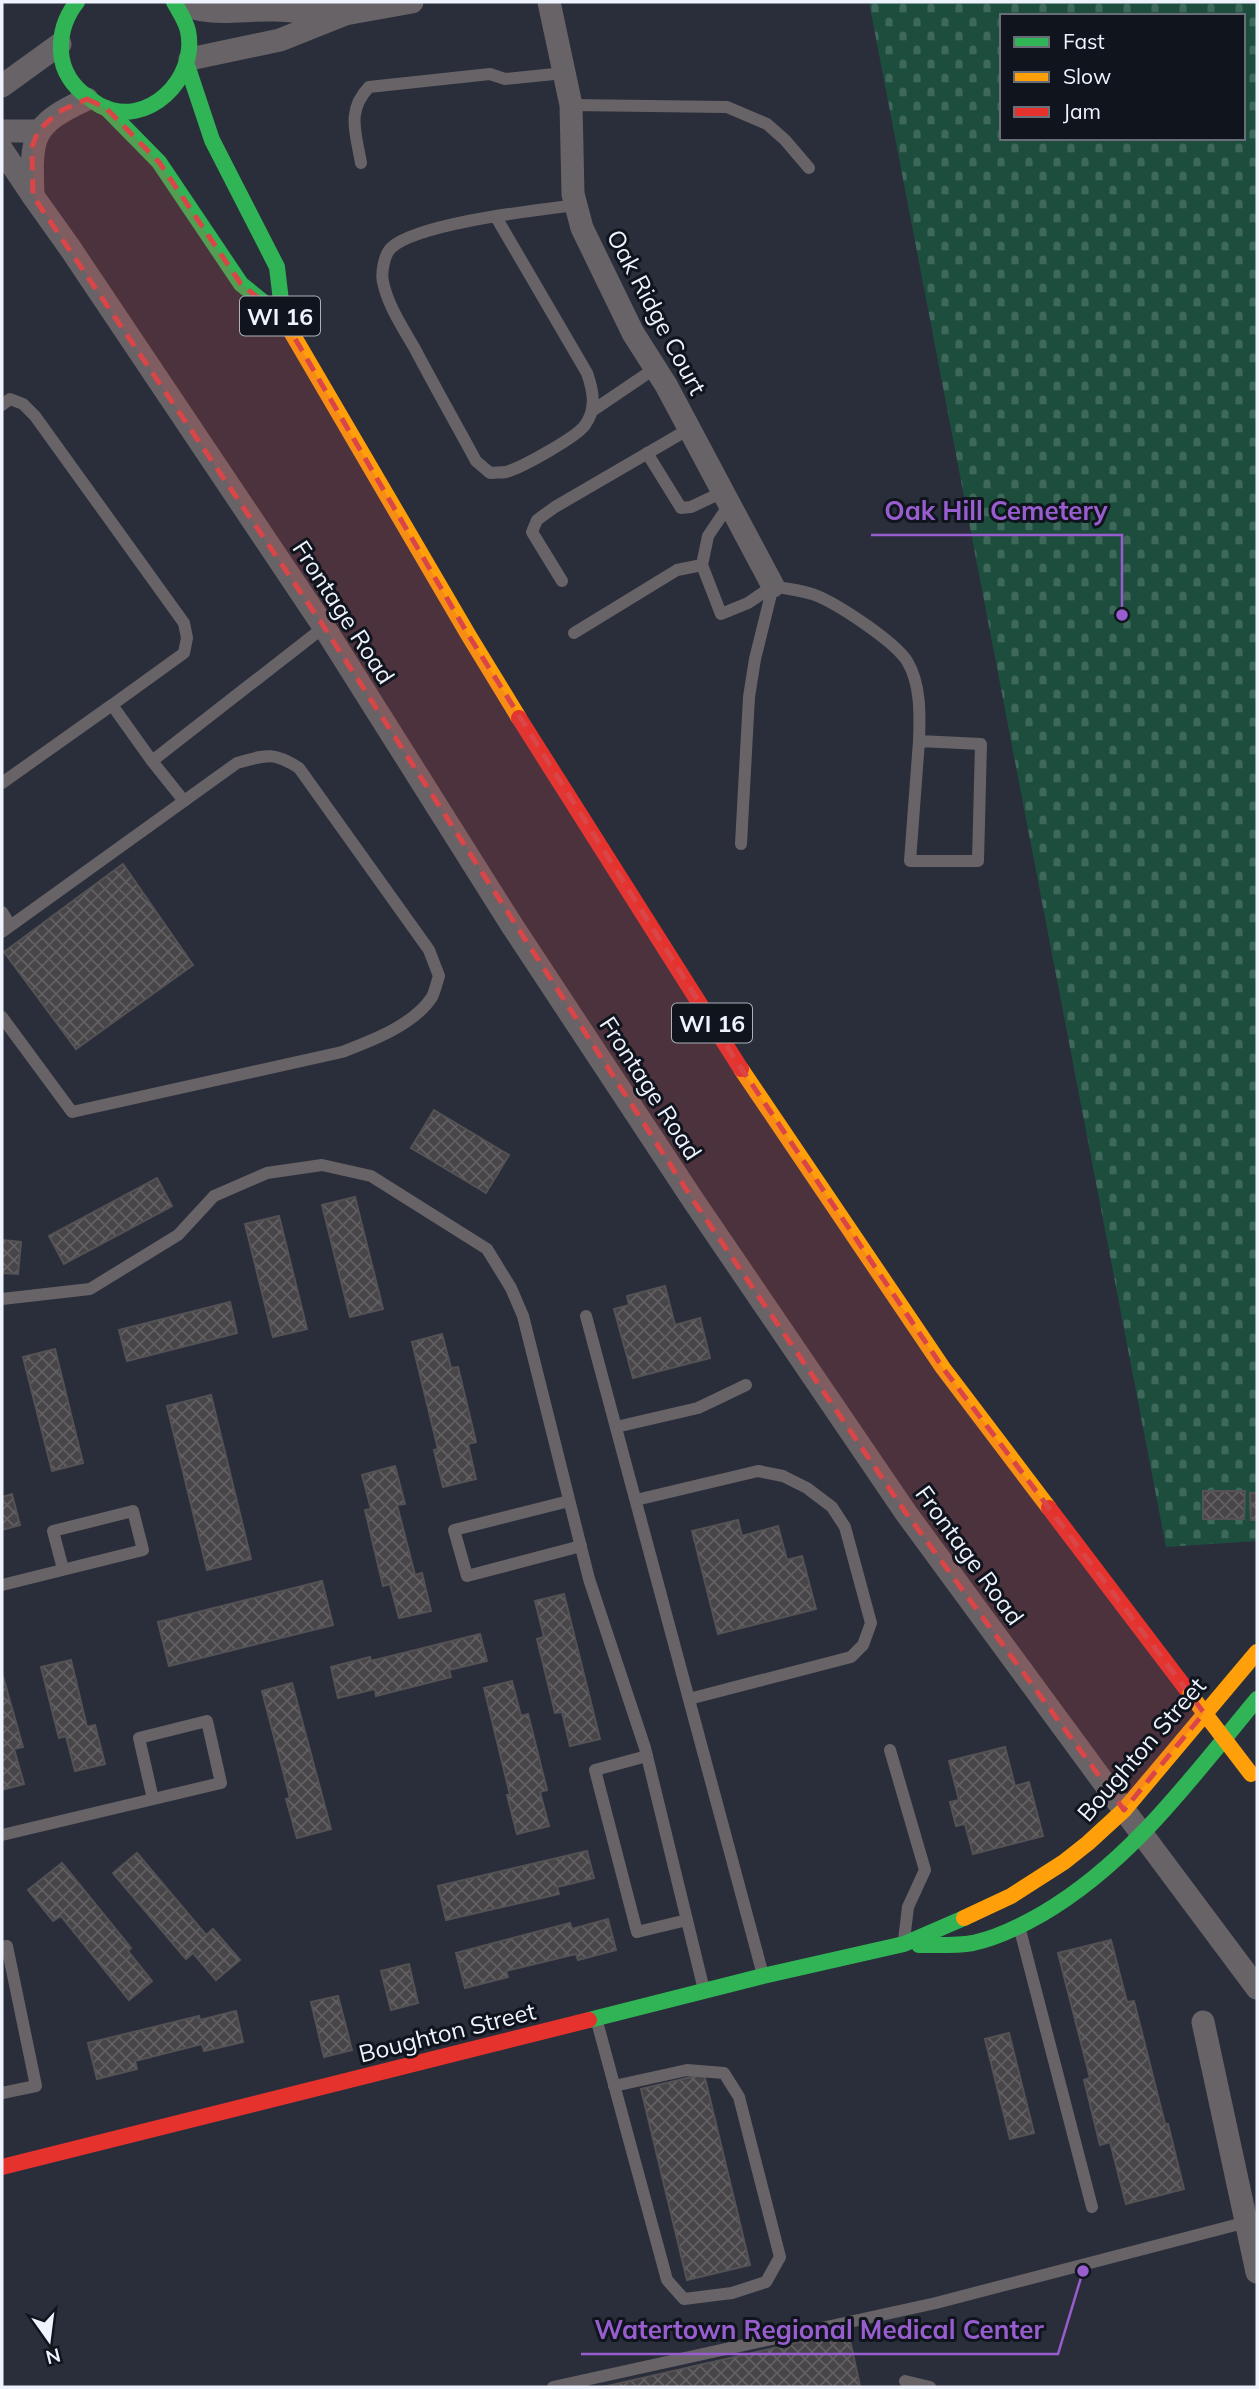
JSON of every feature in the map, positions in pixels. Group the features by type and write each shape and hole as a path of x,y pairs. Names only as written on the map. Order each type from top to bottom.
{"main road":[{"path":"58,2 62,64 72,84 96,103 127,111 148,107 167,96 189,64 191,37 176,2"},
{"path":"62,33 77,2"},
{"name":"WI 16","path":"189,64 212,140 277,267 283,318"},
{"name":"WI 16","path":"96,103 159,163 242,284 283,318 484,659 630,896 735,1059 943,1368 1087,1562 1254,1778"},
{"name":"Boughton Street","path":"2,2167 705,1990 904,1944 981,1912 1020,1891 1064,1862 1124,1810 1257,1652"},
{"name":"Boughton Street","path":"904,1944 955,1945 975,1942 1019,1926 1086,1887 1142,1835 1257,1699"}],"street":[{"path":"176,2 194,10 218,12 273,10 345,14"},
{"path":"189,64 280,40 345,14 412,2"},
{"name":"Oak Ridge Court","path":"549,2 570,105 573,194 583,228 601,270 654,369 666,385 773,586"},
{"path":"2,86 62,33"},
{"path":"33,196 32,147 38,131 58,112 96,103"},
{"path":"2,131 38,131"},
{"name":"Frontage Road","path":"2,150 48,220 71,247 324,627 513,927 708,1222 906,1513 1257,1987"},
{"path":"1203,2022 1249,2211 1257,2272"}],"lane":[{"path":"361,163 353,114 359,97 369,87 490,74 505,79 564,73"},
{"path":"570,105 727,107 767,124 809,168"},
{"path":"496,218 587,373 594,391 592,411 585,426 564,441 504,472 490,472 476,461 396,315 382,280 384,263 389,249 405,238 437,228 496,218 576,205"},
{"path":"592,411 654,369"},
{"path":"2,405 10,399 23,404 35,416 184,623 187,638 184,653 2,783"},
{"path":"562,581 532,533 537,520 689,429"},
{"path":"647,453 681,509 726,498"},
{"path":"726,498 708,536 702,565 721,614 748,603 773,586 814,595 850,613 907,661 920,710 910,861 978,861 981,744 919,741"},
{"path":"574,633 677,570 702,565"},
{"path":"741,844 749,697 773,586"},
{"path":"152,761 324,627"},
{"path":"112,705 184,801"},
{"path":"2,912 6,928 237,764 263,756 282,757 299,768 429,950 439,976 432,997 412,1017 380,1038 342,1052 72,1112 2,1017"},
{"path":"2,1299 90,1289 178,1235 214,1196 267,1173 322,1165 371,1176 486,1249 511,1288 523,1316 581,1546 647,1756 705,1990"},
{"path":"586,1316 763,1976"},
{"path":"616,1427 698,1408 746,1385"},
{"path":"636,1500 758,1471 783,1476 807,1488 832,1507 845,1527 871,1623 863,1645 851,1657 689,1699"},
{"path":"569,1501 454,1530 467,1576 581,1546"},
{"path":"2,1585 143,1550 133,1511 53,1531 63,1569"},
{"path":"2,1835 221,1783 207,1721 139,1738 153,1799"},
{"path":"890,1750 925,1870 908,1907 904,1944"},
{"path":"647,1756 594,1770 637,1932 687,1920"},
{"path":"1019,1926 1092,2207"},
{"path":"2,1947 7,1946 36,2086 2,2093"},
{"path":"596,2018 614,2085 667,2280 684,2299 732,2293 766,2282 780,2257 739,2097 724,2073 687,2070 614,2085"},
{"path":"553,2387 936,2303 1249,2211"},
{"path":"905,2381 930,2387"}],"highlighted area":[{"path":"87,99 106,108 159,162 241,284 283,318 469,636 735,1059 943,1368 1204,1713 1124,1810 906,1513 693,1200 324,627 33,196 32,147 38,131 58,112"}],"green space":[{"path":"869,2 1257,2 1257,1541 1166,1547"}],"building":[{"path":"123,864 193,965 76,1049 4,952"},
{"path":"434,1110 509,1155 486,1193 411,1148"},
{"path":"157,1178 172,1206 64,1264 49,1236"},
{"path":"355,1197 383,1309 350,1317 322,1205"},
{"path":"279,1216 307,1329 273,1337 245,1224"},
{"path":"2,1240 21,1242 18,1274 2,1273"},
{"path":"665,1286 675,1325 700,1318 710,1358 633,1378 614,1309 629,1305 627,1296"},
{"path":"230,1302 237,1333 127,1361 119,1330"},
{"path":"442,1334 451,1368 458,1367 476,1442 468,1444 476,1479 443,1487 434,1450 438,1449 412,1342"},
{"path":"55,1349 83,1463 52,1471 23,1357"},
{"path":"211,1395 251,1559 207,1570 167,1406"},
{"path":"395,1466 405,1504 397,1505 415,1575 422,1573 431,1611 399,1618 390,1584 383,1586 365,1510 371,1509 362,1475"},
{"path":"1203,1491 1245,1491 1244,1519 1203,1519"},
{"path":"1250,1493 1257,1493 1257,1520 1251,1520"},
{"path":"12,1494 20,1525 2,1530 2,1497"},
{"path":"738,1520 742,1536 778,1526 787,1560 802,1556 816,1609 718,1634 692,1531"},
{"path":"322,1581 333,1625 169,1666 158,1622"},
{"path":"564,1594 600,1739 570,1746 562,1712 555,1713 537,1639 544,1637 535,1601"},
{"path":"480,1634 487,1661 449,1670 451,1677 376,1696 375,1689 338,1698 331,1667 370,1657 371,1661"},
{"path":"71,1660 87,1727 95,1725 105,1764 75,1771 66,1736 59,1738 41,1667"},
{"path":"2,1673 23,1747 14,1749 24,1784 2,1790"},
{"path":"512,1681 521,1716 528,1714 547,1790 540,1792 549,1826 517,1834 484,1688"},
{"path":"292,1683 331,1829 297,1838 286,1799 290,1798 262,1691"},
{"path":"1005,1747 1015,1786 1029,1782 1043,1836 973,1854 965,1824 956,1826 950,1802 959,1800 949,1761"},
{"path":"587,1851 594,1878 557,1887 559,1894 446,1920 438,1886"},
{"path":"137,1853 206,1935 213,1929 240,1960 216,1980 193,1953 186,1959 113,1873"},
{"path":"62,1863 131,1948 128,1951 152,1981 129,2000 61,1916 53,1921 28,1890"},
{"path":"608,1919 616,1950 578,1960 576,1954 506,1971 508,1977 465,1988 456,1953 570,1923 572,1929"},
{"path":"1111,1940 1127,2002 1134,2001 1184,2189 1126,2204 1110,2142 1100,2145 1084,2080 1090,2078 1058,1953"},
{"path":"409,1964 418,2003 391,2010 381,1971"},
{"path":"338,1996 352,2050 324,2057 311,2002"},
{"path":"236,2011 243,2042 204,2051 202,2044 135,2061 137,2069 97,2079 88,2043 199,2016 200,2020"},
{"path":"1009,2033 1034,2133 1010,2139 985,2039"},
{"path":"704,2074 750,2265 687,2280 641,2089"},
{"path":"848,2331 860,2386 603,2387"}],"traffic: fast":[{"path":"77,2 69,13 62,32 61,52 64,66 69,78 83,93 101,106 118,111 135,111 151,105 166,95 177,82 189,49 188,31 174,2"},
{"path":"106,108 159,162 241,284 283,318 277,267 212,140 188,68"},
{"path":"919,1945 966,1944 991,1938 1034,1918 1074,1893 1132,1844 1159,1816 1257,1699"},
{"path":"589,2020 904,1944 964,1918"}],"traffic: slow":[{"path":"283,318 519,718"},
{"path":"741,1069 943,1368 1049,1508"},
{"path":"964,1918 1011,1896 1088,1843 1124,1810 1257,1652"},
{"path":"1190,1694 1251,1774"}],"traffic: jam":[{"path":"519,718 741,1069"},
{"path":"1049,1508 1190,1694"},
{"path":"2,2167 589,2020"}],"place":[{"name":"Oak Hill Cemetery","path":"1122,615"},
{"name":"Watertown Regional Medical Center","path":"1083,2271"}]}
